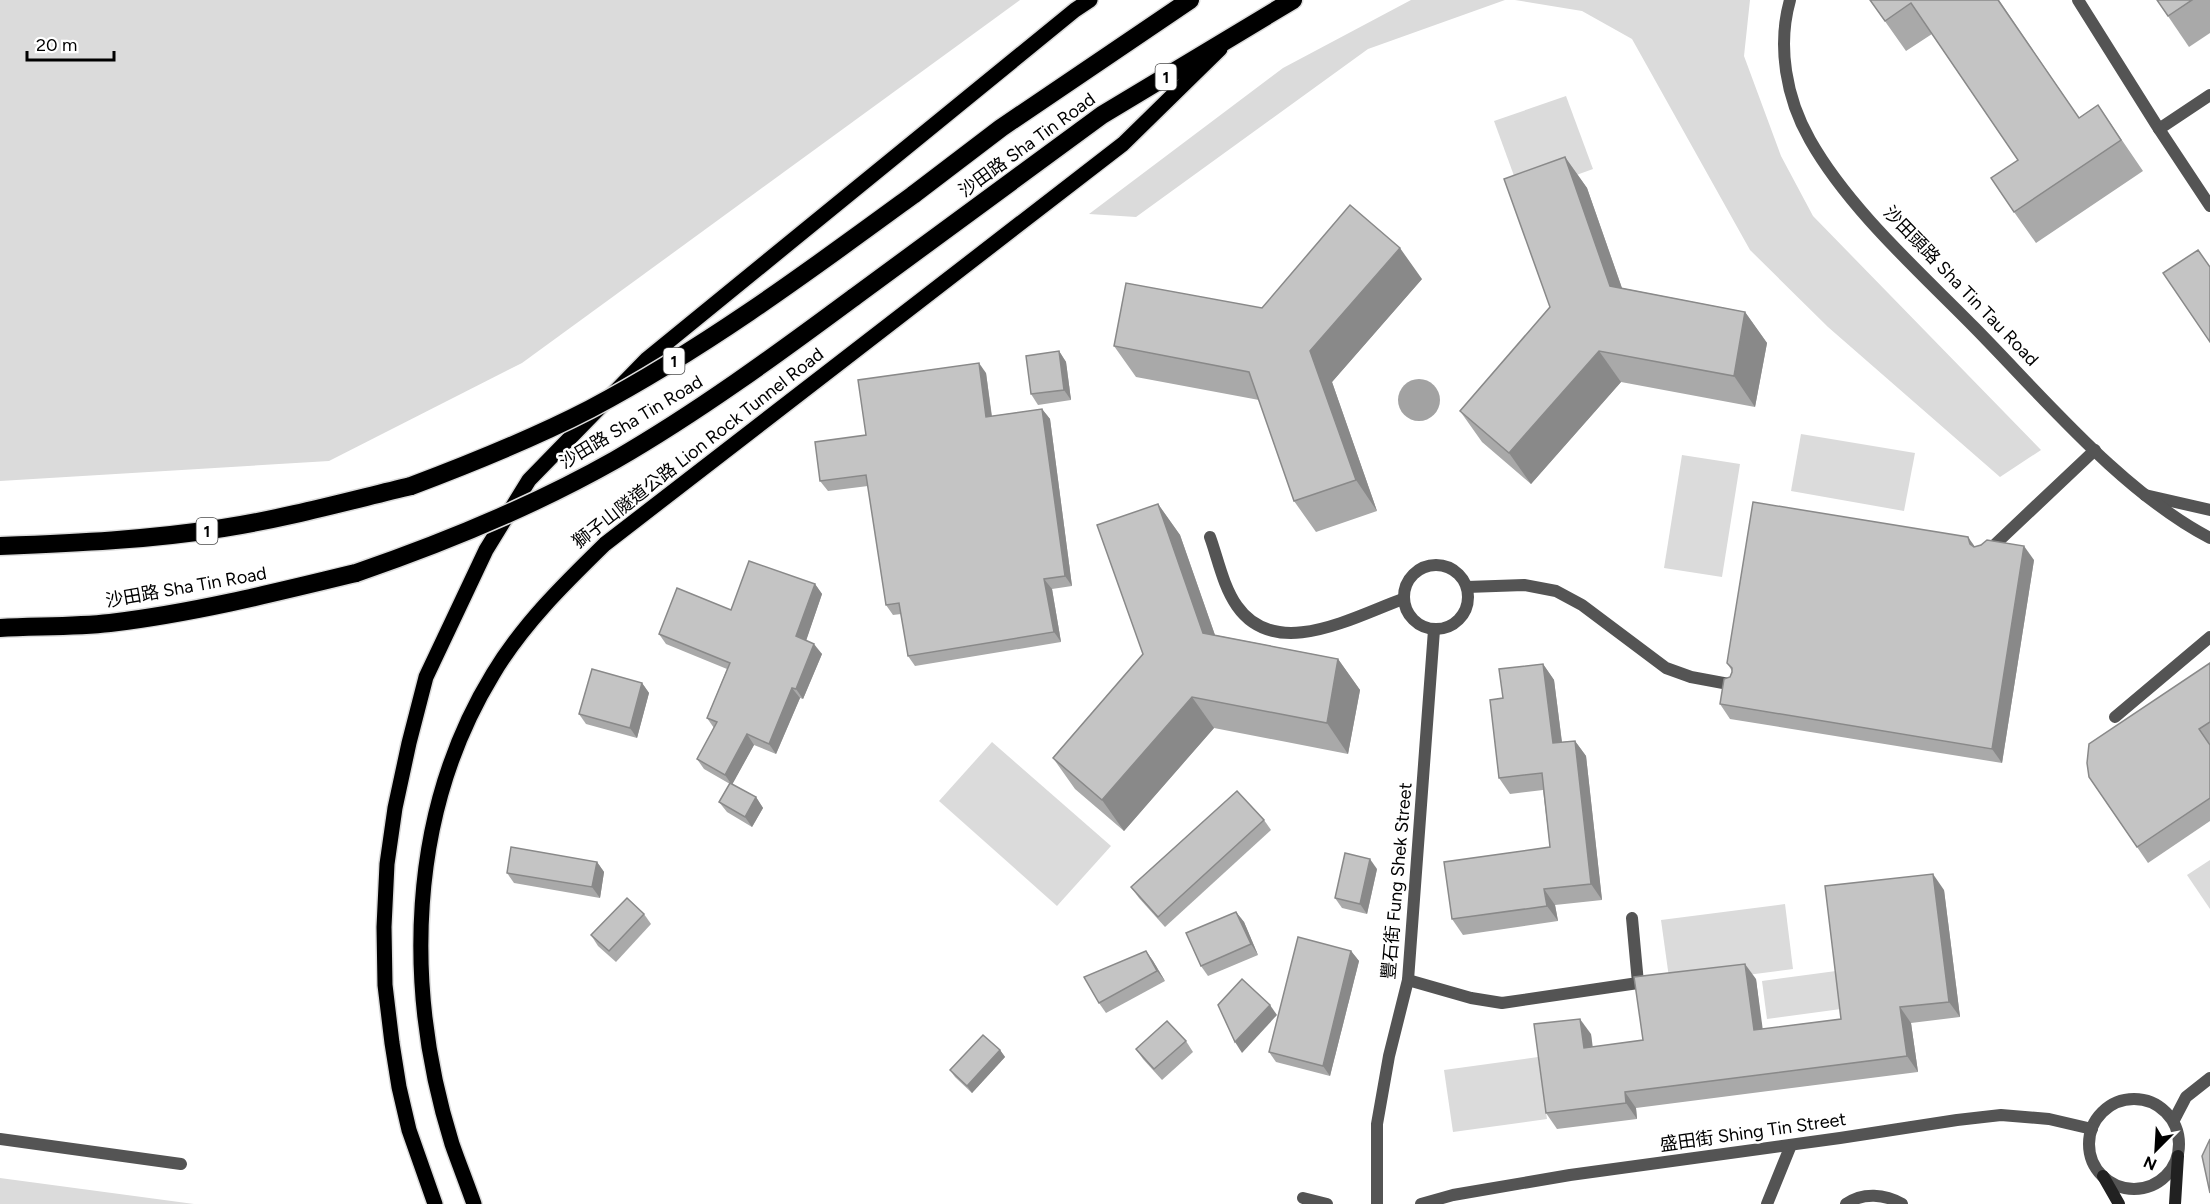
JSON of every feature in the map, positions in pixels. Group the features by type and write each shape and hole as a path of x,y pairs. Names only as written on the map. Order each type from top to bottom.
{"highway":[{"name":"沙田路 Sha Tin Road","path":"0,546 160,537 281,518 411,486 536,436 673,362 746,315 913,195 1001,128 1190,0"},
{"name":"獅子山隧道公路 Lion Rock Tunnel Road","path":"1230,39 1293,0"},
{"name":"沙田路 Sha Tin Road","path":"0,628 107,623 176,614 260,597 356,573 450,539 509,514 614,460 670,426 729,387 853,298 1102,115 1230,39"}],"main road":[{"path":"435,1204 409,1130 392,1043 385,985 384,927 387,864 395,808 426,677 486,550 529,480 647,359 1074,10 1090,0"},
{"name":"獅子山隧道公路 Lion Rock Tunnel Road","path":"474,1204 452,1144 436,1082 426,1025 420,950 420,910 429,844 439,800 452,759 493,674 543,606 605,544 1123,144 1230,39"}],"street":[{"name":"沙田頭路 Sha Tin Tau Road","path":"1790,0 1786,16 1784,52 1791,95 1809,139 1838,182 1881,232 2094,450 2145,495 2190,527 2210,538"},
{"path":"2078,0 2210,206"},
{"path":"2159,129 2210,95"},
{"path":"1986,553 2094,450"},
{"path":"2145,495 2210,510"},
{"path":"1210,537 1230,594 1238,608 1263,628 1276,633 1304,633 1403,599"},
{"path":"1435,565 1445,566 1462,578 1469,598 1462,617 1454,624 1434,630 1417,623 1406,609 1403,599 1408,580 1424,567 1435,565"},
{"path":"1467,587 1524,585 1556,591 1582,605 1666,668 1691,677 1734,685"},
{"name":"豐石街 Fung Shek Street","path":"1377,1204 1377,1124 1389,1056 1408,980 1434,630"},
{"path":"2115,717 2210,637"},
{"path":"1408,980 1471,998 1503,1004 1638,983 1632,918"},
{"path":"2174,1120 2186,1097 2210,1078"},
{"path":"2119,1204 2093,1162 2090,1146 2092,1129 2095,1121 2107,1108 2124,1100 2144,1100 2153,1103 2174,1120 2179,1132 2175,1204"},
{"name":"盛田街 Shing Tin Street","path":"1420,1204 1453,1195 1570,1175 2001,1115 2049,1119 2092,1129"},
{"path":"0,1139 181,1164"},
{"path":"1767,1204 1791,1144"},
{"path":"2103,1176 2117,1185 2134,1189 2143,1188 2166,1175 2178,1156"},
{"path":"1846,1204 1865,1196 1881,1196 1902,1204"},
{"path":"1303,1198 1327,1204"}],"shaded area":[{"path":"0,0 1020,0 522,363 329,461 0,481"},
{"path":"1411,0 1505,0 1368,49 1136,217 1089,214 1283,68"},
{"path":"1515,0 1750,0 1744,56 1781,156 1813,216 2041,450 2000,477 1828,327 1750,250 1632,39 1582,11"},
{"path":"1566,96 1593,169 1521,195 1494,121"},
{"path":"1419,379 1434,385 1440,400 1434,415 1419,421 1404,415 1398,400 1404,385"},
{"path":"1801,434 1915,453 1904,511 1791,491"},
{"path":"1682,455 1740,464 1722,577 1664,568"},
{"path":"992,742 1111,846 1057,906 939,801"},
{"path":"2210,860 2210,909 2187,875"},
{"path":"1785,904 1793,969 1670,985 1661,920"},
{"path":"1836,971 1841,1009 1767,1019 1762,981"},
{"path":"1538,1057 1547,1119 1453,1132 1444,1070"},
{"path":"0,1178 194,1204 0,1204"}],"building":[{"path":"1870,0 1998,0 2079,118 2098,105 2121,140 2014,212 1991,178 2018,160 1911,3 1885,21"},
{"path":"2157,0 2192,0 2168,16"},
{"path":"1565,157 1610,286 1745,312 1734,376 1599,351 1509,453 1460,411 1550,307 1504,179"},
{"path":"1350,205 1400,248 1310,351 1356,480 1294,501 1249,372 1114,346 1126,283 1262,308"},
{"path":"2198,250 2210,267 2210,342 2163,273"},
{"path":"1059,351 1064,390 1031,394 1026,356"},
{"path":"979,363 986,417 1042,409 1065,576 1044,579 1054,632 908,656 899,603 886,605 866,475 820,481 815,442 866,435 858,380"},
{"path":"1753,502 1968,537 1970,544 1974,547 1987,540 2024,546 1992,749 1720,704 1724,679 1730,677 1732,672 1732,668 1727,663"},
{"path":"1158,504 1203,633 1338,659 1327,723 1192,697 1102,800 1053,758 1143,654 1097,525"},
{"path":"749,561 815,584 796,636 814,644 796,689 792,688 769,744 747,734 725,775 697,759 717,722 707,718 730,663 659,634 677,588 731,610"},
{"path":"2210,663 2210,722 2199,729 2210,745 2210,798 2137,847 2089,777 2087,763 2089,744"},
{"path":"1543,664 1553,743 1575,741 1591,884 1544,889 1547,906 1452,919 1444,862 1550,847 1542,773 1499,778 1490,700 1503,698 1499,669"},
{"path":"592,669 642,683 630,728 579,714"},
{"path":"730,783 756,797 745,817 719,802"},
{"path":"1237,791 1264,820 1158,917 1131,887"},
{"path":"511,847 597,862 592,887 507,873"},
{"path":"1345,853 1370,859 1360,904 1335,898"},
{"path":"1933,874 1949,1002 1900,1007 1907,1056 1625,1092 1626,1103 1546,1113 1534,1024 1580,1019 1584,1048 1643,1040 1634,977 1745,964 1754,1030 1841,1019 1825,886"},
{"path":"627,898 644,914 609,951 591,935"},
{"path":"1236,912 1251,944 1201,966 1186,933"},
{"path":"1298,937 1351,951 1323,1066 1269,1052"},
{"path":"1146,951 1157,971 1099,1003 1084,977"},
{"path":"1242,979 1270,1005 1235,1042 1218,1005"},
{"path":"1167,1021 1186,1041 1154,1069 1136,1049"},
{"path":"983,1035 1000,1050 967,1086 950,1070"},
{"path":"2210,1139 2210,1193 2202,1156"}]}
